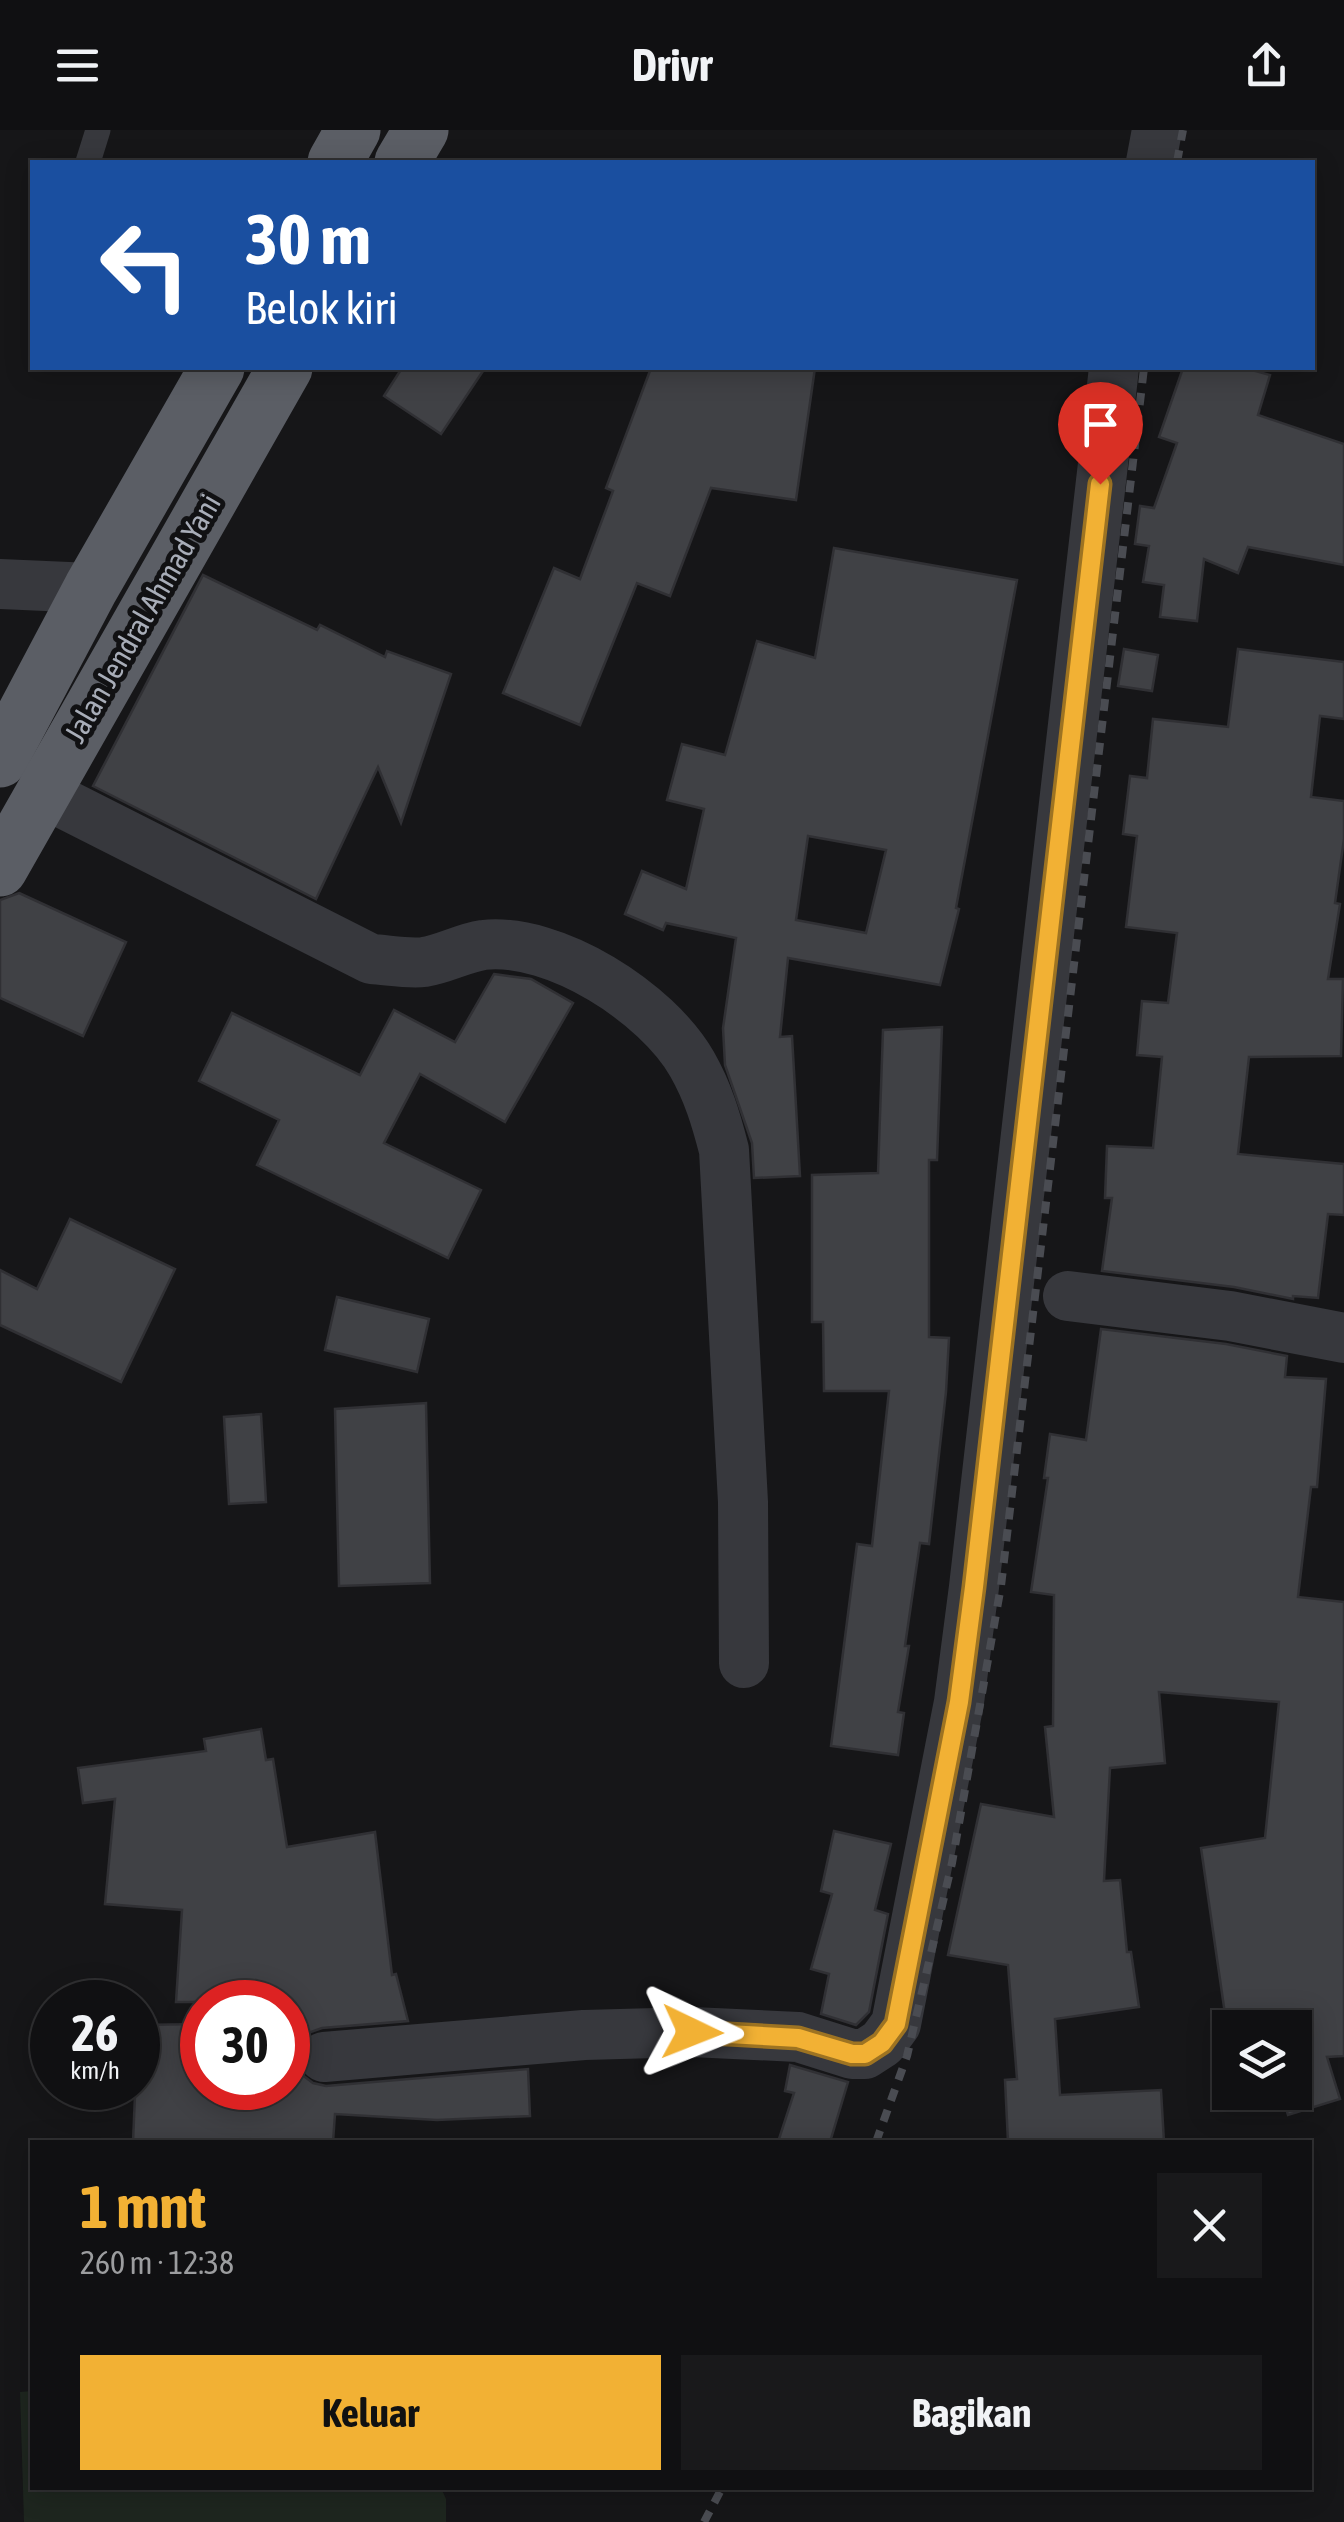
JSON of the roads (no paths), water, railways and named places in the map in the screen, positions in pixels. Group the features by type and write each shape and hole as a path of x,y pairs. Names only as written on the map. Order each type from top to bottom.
{"highway":[{"path":"335,160 353,130"},
{"path":"403,160 420,130"},
{"name":"Jalan Jendral Ahmad Yani","path":"4,747 216,370"},
{"name":"Jalan Jendral Ahmad Yani","path":"0,869 284,370"}],"street":[{"path":"1151,160 1156,130"},
{"path":"324,2057 584,2034 692,2032 798,2038 852,2054 865,2054 882,2043 896,2024 959,1702 1106,370"},
{"path":"0,584 91,588"},
{"path":"43,793 371,959 422,962 483,945 526,948 570,960 656,1017 691,1062 712,1104 724,1150 743,1502 744,1663"},
{"path":"1068,1296 1230,1316 1344,1338"}],"lane":[{"path":"89,160 98,130"}],"railway":[{"path":"1177,160 1183,130"},
{"path":"877,2140 907,2056 952,1863 1001,1586 1144,370"},
{"path":"704,2522 721,2490"}]}
